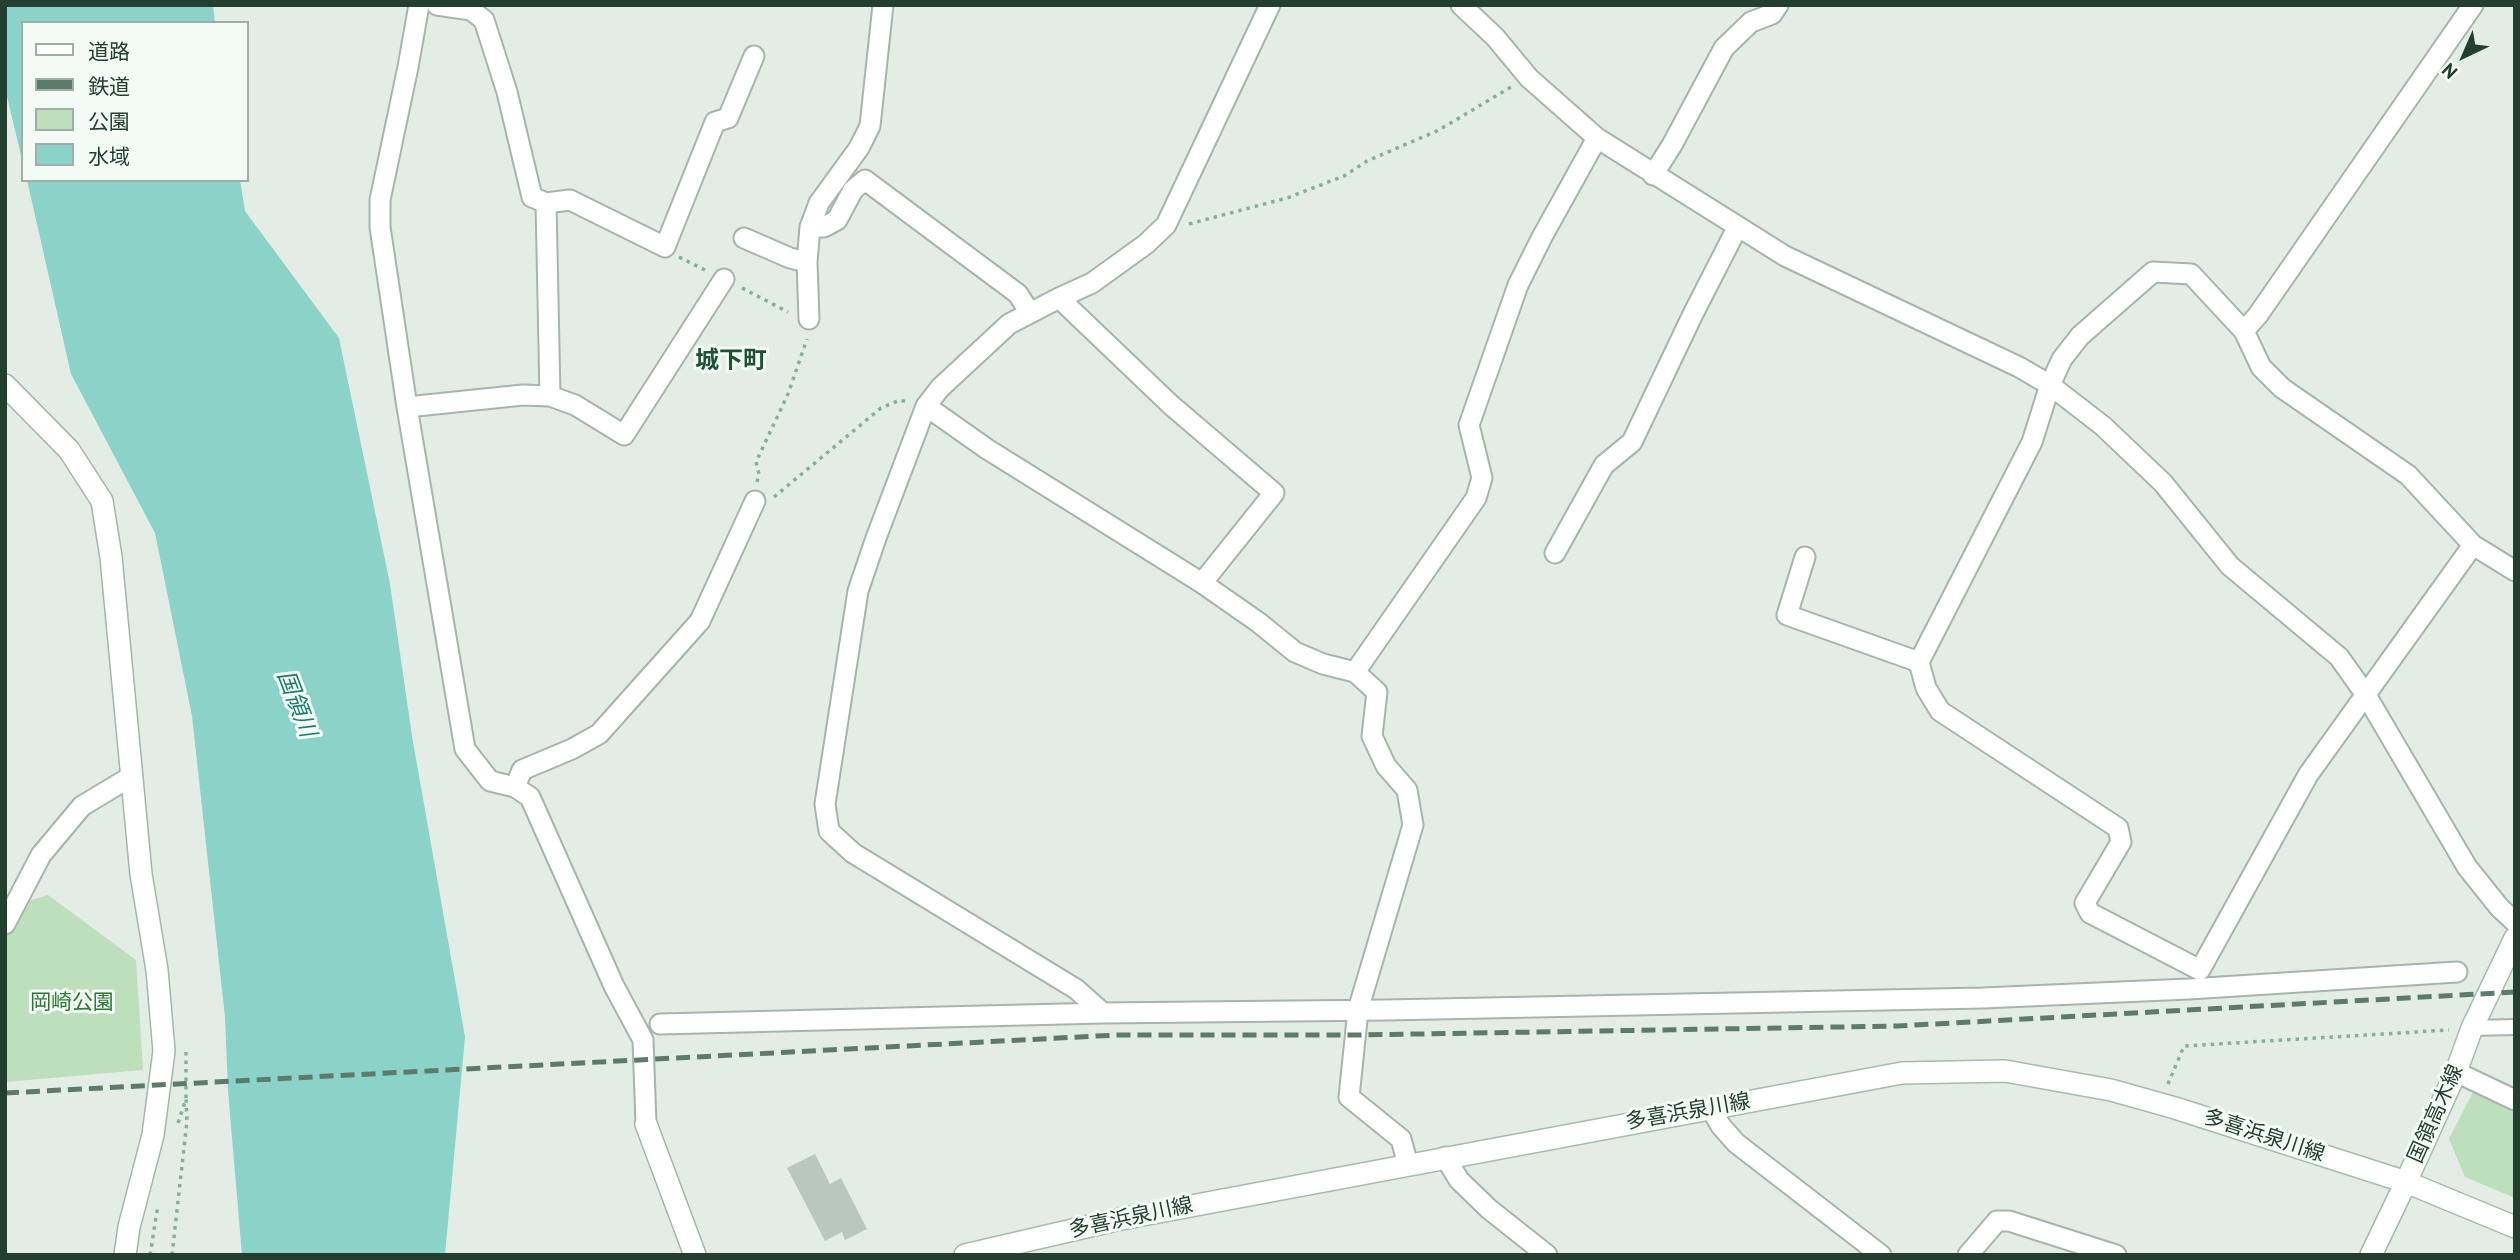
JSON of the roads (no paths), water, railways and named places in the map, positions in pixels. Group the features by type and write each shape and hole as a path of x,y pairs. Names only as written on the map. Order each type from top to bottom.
{"main road":[{"path":"5,385 69,450 102,501 111,557 141,874 157,970 164,1051 153,1135 129,1227 125,1255"},
{"name":"国領高木線","path":"2515,938 2472,1028 2456,1072 2406,1182 2515,1227"},
{"name":"多喜浜泉川線","path":"965,1255 1116,1220 1902,1073 2005,1071 2111,1090 2160,1103 2406,1182"},
{"path":"646,1124 695,1255"},
{"path":"2371,1255 2406,1182"}],"street":[{"path":"419,5 380,200 380,227 407,407 466,749 490,781 514,787 530,797 614,986 643,1040 646,1124"},
{"path":"437,5 471,10 484,20 507,92 532,197 546,204 570,200 665,247 715,122 728,118 754,56"},
{"path":"809,318 807,262 810,228 819,203 859,148 870,126 883,5"},
{"path":"1103,1013 1076,989 853,853 829,831 825,804 858,591 926,406 940,388 1009,324 1092,283 1146,244 1166,225 1270,5"},
{"path":"1461,5 1495,37 1529,78 1597,138 1653,175 1784,256 1970,342 2050,385 2103,426 2163,483 2230,566 2339,657 2366,695 2467,867 2499,907 2515,922"},
{"path":"1653,175 1724,48 1751,22 1772,15 1778,5"},
{"path":"2244,331 2266,304 2473,5"},
{"path":"1355,672 1476,498 1482,478 1469,425 1518,285 1597,138"},
{"path":"810,228 824,228 837,220 853,190 865,180 1017,294 1030,313"},
{"path":"546,204 550,396"},
{"path":"1555,553 1604,465 1632,442 1692,314 1737,228"},
{"path":"744,238 790,258 807,262"},
{"path":"2200,970 2090,913 2085,903 2121,842 2118,828 1940,711 1926,688 1919,662 2032,442 2050,385 2062,359 2080,336 2153,272 2190,274 2244,331 2261,367 2281,388 2408,475 2473,544 2515,570"},
{"path":"407,407 523,395 550,396 575,405 624,435 723,279"},
{"path":"1059,298 1171,405 1274,493 1202,583"},
{"path":"926,406 986,449 1202,583 1296,652 1323,664 1355,672 1377,692 1372,736 1385,766 1407,790 1413,825 1358,1010 1349,1097 1401,1139 1408,1165"},
{"path":"514,787 522,770 572,749 599,734 700,621 755,501"},
{"path":"2189,989 2308,775 2473,544"},
{"path":"1805,557 1787,615 1919,662"},
{"path":"5,924 41,855 82,806 132,776"},
{"path":"660,1024 1103,1013 1983,999 2457,972"},
{"path":"2472,1028 2515,1027"},
{"path":"2456,1072 2515,1100"},
{"path":"1711,1109 1736,1143 1881,1255"},
{"path":"1445,1157 1459,1180 1547,1255"},
{"path":"1968,1255 1997,1221 2009,1221 2116,1255"}],"water":[{"path":"5,5 213,5 215,21 21,21 21,156 5,88"},
{"name":"国領川","path":"27,182 240,182 245,211 339,338 390,584 412,736 465,1037 445,1255 242,1255 228,1091 225,1017 192,716 155,533 71,374"}],"railway":[{"path":"5,1093 1117,1035 1357,1035 1898,1026 2515,992"}],"district":[{"name":"城下町","path":"731,361"}],"park label":[{"name":"岡崎公園","path":"72,1003"}]}
